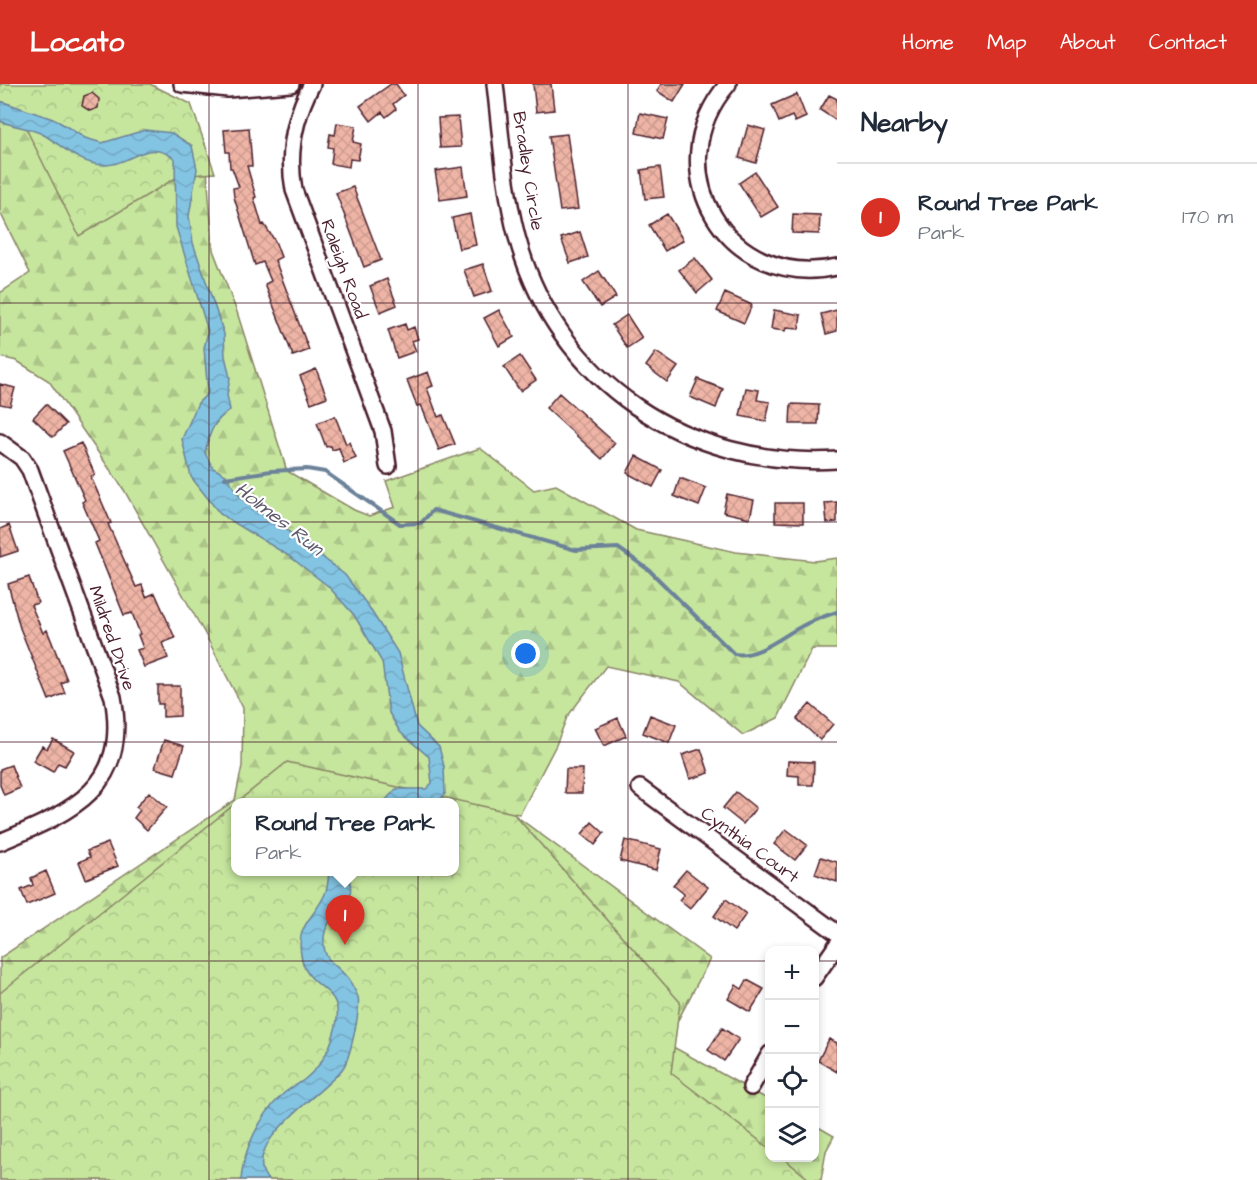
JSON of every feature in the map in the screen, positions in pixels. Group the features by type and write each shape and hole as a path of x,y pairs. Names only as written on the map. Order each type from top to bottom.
{"street":[{"path":"182,84 228,89 291,84"},
{"name":"Raleigh Road","path":"312,84 301,107 291,148 294,190 383,431 388,466"},
{"name":"Bradley Circle","path":"495,84 511,211 521,249 532,281 549,313 587,365 620,395 657,421 712,446 763,458 837,460"},
{"path":"728,84 707,114 698,154 700,181 714,218 738,246 775,266 805,271 837,267"},
{"name":"Mildred Drive","path":"0,442 22,458 30,470 113,697 117,715 113,752 106,770 84,800 58,817 0,842"},
{"name":"Cynthia Court","path":"640,788 837,933"},
{"path":"819,971 837,945"},
{"path":"751,1087 765,1063"}],"green space":[{"path":"0,84 150,84 191,104 215,173 179,176 79,236 15,106 0,101"},
{"path":"0,101 44,116 180,121 205,143 213,250 237,312 287,471 354,510 369,516 395,507 386,481 480,448 534,490 556,485 636,530 736,552 815,561 837,558 837,649 812,649 778,718 743,735 679,682 606,666 567,717 556,745 520,814 512,813 710,959 666,1043 765,1098 765,1162 819,1162 819,1127 834,1136 826,1151 821,1180 0,1180 0,958 231,803 231,876 459,876 459,798 235,798 242,766 243,708 205,634 124,490 49,381 17,361 0,357 0,293 30,273 0,212"},
{"path":"287,762 447,798 242,798"},
{"path":"459,801 513,813 680,1002 671,1073 765,1145 765,1162 788,1162 810,1180 0,1180 0,993 231,807 231,876 459,876"}],"water":[{"path":"0,101 56,120 85,138 102,143 145,130 172,133 192,146 197,169 189,216 193,243 224,334 225,356 230,378 227,395 230,410 219,419 213,428 205,453 213,468 226,475 238,494 251,507 297,537 345,575 368,606 398,653 417,726 439,747 444,766 445,794 442,798 388,798 396,789 426,789 432,783 429,757 400,732 389,713 382,662 354,615 328,586 289,556 220,514 191,477 182,439 198,403 208,393 204,348 208,331 176,227 175,159 165,153 148,151 116,164 97,164 80,159 39,133 0,121"},
{"path":"328,876 350,876 350,894 326,928 324,945 328,958 346,976 358,997 358,1012 352,1044 343,1068 288,1120 264,1150 262,1166 268,1180 241,1180 249,1145 260,1123 282,1095 315,1069 327,1053 334,1033 337,1017 333,997 306,971 300,948 303,930 325,894"}],"building":[{"path":"391,84 396,84 404,95 393,104 396,109 386,117 382,112 371,121 360,106"},
{"path":"533,84 551,84 554,110 536,112"},
{"path":"661,84 685,84 674,102 657,91"},
{"path":"92,93 99,99 98,108 90,111 82,106 84,96"},
{"path":"797,94 806,117 795,122 792,116 779,122 772,105"},
{"path":"829,95 837,99 837,121 820,110"},
{"path":"640,113 668,119 663,139 636,133"},
{"path":"458,117 461,147 440,148 438,118"},
{"path":"337,123 356,126 353,142 361,144 358,160 350,159 349,167 331,164 333,148 328,147 330,134 335,135"},
{"path":"748,125 765,130 756,163 739,158"},
{"path":"249,128 252,166 247,166 256,197 254,198 262,225 264,224 275,241 281,257 275,260 309,350 293,356 265,284 271,281 263,262 255,265 234,197 233,188 239,187 232,168 230,168 224,130"},
{"path":"567,134 578,209 560,211 549,136"},
{"path":"463,167 467,196 440,200 435,171"},
{"path":"660,167 664,197 645,199 641,170"},
{"path":"755,172 778,207 761,217 739,183"},
{"path":"353,187 381,260 364,267 336,193"},
{"path":"470,214 476,245 459,249 452,218"},
{"path":"667,214 683,240 665,251 649,225"},
{"path":"793,214 820,215 819,234 792,233"},
{"path":"580,232 588,257 570,263 561,238"},
{"path":"695,258 712,280 697,293 679,270"},
{"path":"483,264 492,291 474,297 464,270"},
{"path":"599,271 616,297 600,307 583,282"},
{"path":"387,279 397,305 380,312 370,286"},
{"path":"725,293 752,305 744,323 717,311"},
{"path":"499,310 514,337 499,346 484,318"},
{"path":"774,310 801,315 799,329 786,328 785,331 771,329"},
{"path":"837,310 837,331 826,334 821,314"},
{"path":"627,315 642,338 627,348 612,325"},
{"path":"405,324 407,330 414,327 418,339 412,341 416,351 397,358 388,330"},
{"path":"656,352 678,367 667,382 646,366"},
{"path":"520,356 536,380 520,391 504,367"},
{"path":"316,369 327,397 311,403 300,376"},
{"path":"428,372 433,386 427,388 438,417 443,415 455,444 439,450 421,405 417,406 407,380"},
{"path":"698,379 723,389 716,408 690,397"},
{"path":"0,384 15,388 10,406 0,404"},
{"path":"746,388 759,390 757,400 770,402 766,421 740,416"},
{"path":"559,393 615,443 602,459 546,408"},
{"path":"46,404 66,424 53,437 33,418"},
{"path":"791,404 819,405 818,424 790,424"},
{"path":"335,416 346,444 349,442 356,458 344,463 339,448 332,450 331,446 326,447 317,423"},
{"path":"81,443 95,475 91,477 111,523 108,524 136,587 142,585 146,597 155,593 175,638 162,643 168,658 144,667 137,650 143,648 138,635 140,634 132,613 124,615 95,543 99,541 82,502 85,500 63,451"},
{"path":"636,456 662,470 653,487 627,473"},
{"path":"680,478 706,488 699,506 674,496"},
{"path":"727,494 754,500 750,518 723,512"},
{"path":"837,502 837,522 827,523 825,503"},
{"path":"775,503 803,503 803,523 775,522"},
{"path":"9,525 18,551 0,557 0,529"},
{"path":"29,577 38,603 31,605 43,633 47,630 67,680 61,683 65,693 49,700 20,628 8,584"},
{"path":"158,686 180,686 180,716 163,717 163,704 158,704"},
{"path":"810,704 833,724 820,740 797,719"},
{"path":"650,715 676,725 669,743 643,733"},
{"path":"618,718 626,736 604,746 595,728"},
{"path":"53,739 74,751 65,766 58,763 53,772 33,761 42,746 47,749"},
{"path":"164,740 184,746 175,774 155,768"},
{"path":"701,749 709,773 690,779 682,755"},
{"path":"788,761 814,762 813,785 799,785 799,776 787,775"},
{"path":"11,765 20,788 4,795 0,785 0,769"},
{"path":"566,769 583,769 582,793 565,793"},
{"path":"149,792 167,807 147,830 134,818 140,810 136,807"},
{"path":"736,792 756,808 743,824 723,808"},
{"path":"592,822 604,833 595,845 582,834"},
{"path":"786,829 807,845 795,860 774,844"},
{"path":"625,840 661,849 656,870 620,861"},
{"path":"108,843 118,866 86,879 79,862 90,857 87,851"},
{"path":"821,857 837,862 837,882 815,874"},
{"path":"686,870 708,887 690,909 679,900 684,894 673,885"},
{"path":"46,871 55,893 27,905 21,890 33,885 31,878"},
{"path":"726,899 746,914 734,931 714,916"},
{"path":"747,980 764,989 750,1012 728,999 736,985 742,989"},
{"path":"722,1028 739,1039 724,1061 708,1050"},
{"path":"829,1039 837,1043 837,1072 819,1062"}],"waterway":[{"name":"Holmes Run","path":"225,478 271,471 307,469 325,472 400,524 421,523 433,510 576,550 618,548 649,570 734,654 761,650 806,624 837,612"}],"place":[{"name":"Round Tree Park","path":"345,945"}]}
